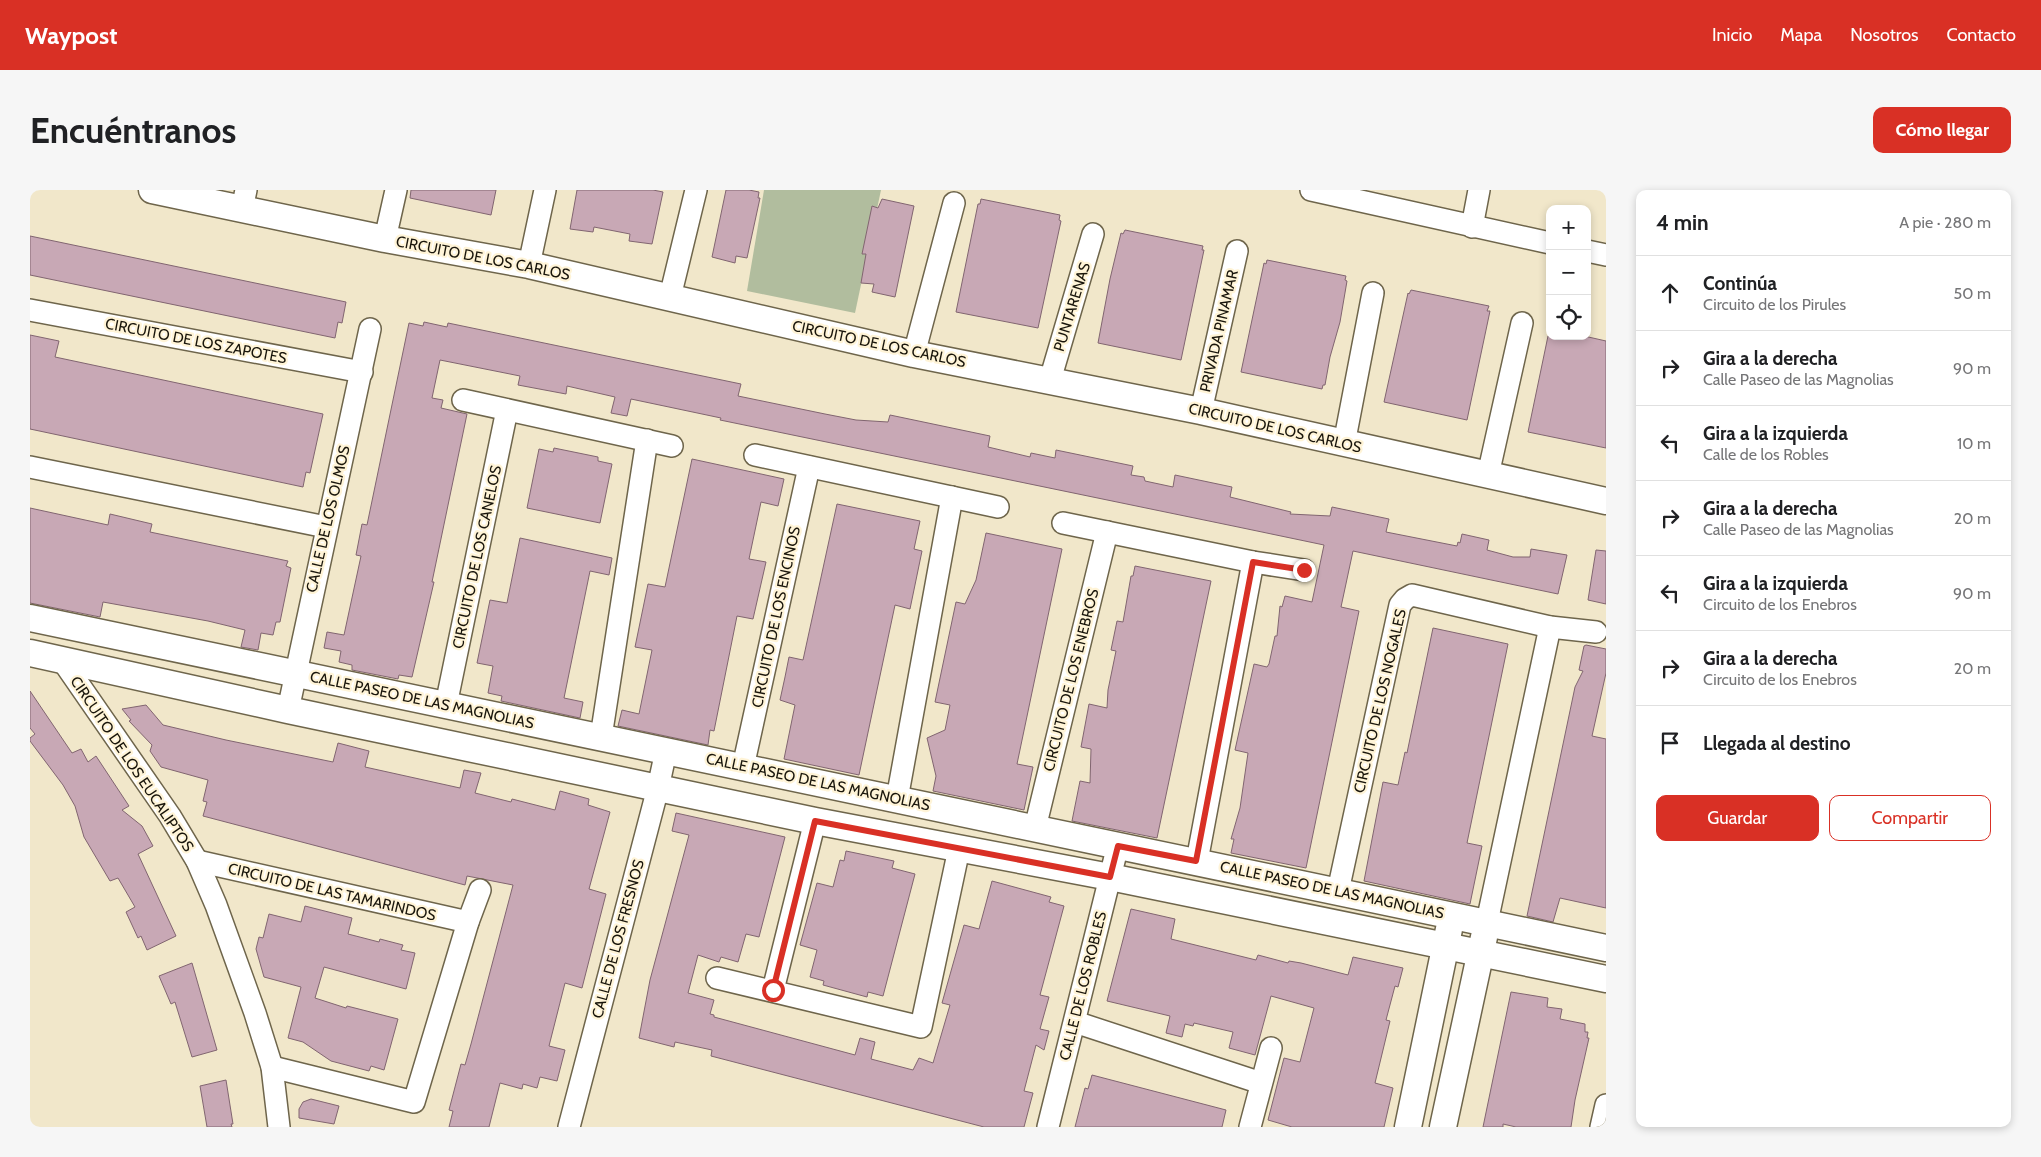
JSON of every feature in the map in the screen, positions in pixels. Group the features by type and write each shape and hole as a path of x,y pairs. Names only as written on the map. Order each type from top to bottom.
{"street":[{"name":"CIRCUITO DE LOS CARLOS","path":"152,190 244,200 386,239 529,265 914,354 1201,411 1606,501"},
{"path":"386,239 396,190"},
{"path":"529,265 546,190"},
{"path":"670,297 696,190"},
{"path":"1472,227 1479,190"},
{"path":"1325,191 1472,227 1546,242"},
{"path":"914,354 954,203"},
{"name":"PUNTARENAS","path":"1050,380 1093,234"},
{"name":"PRIVADA PINAMAR","path":"1201,411 1237,251"},
{"path":"1591,252 1606,255"},
{"path":"1344,444 1373,293"},
{"name":"CIRCUITO DE LOS ZAPOTES","path":"30,310 362,372"},
{"path":"1488,475 1522,323"},
{"name":"CALLE DE LOS OLMOS","path":"288,710 294,674 370,329"},
{"path":"463,400 672,446"},
{"name":"CIRCUITO DE LOS CANELOS","path":"446,705 507,410"},
{"path":"601,737 647,440"},
{"path":"755,455 998,507"},
{"path":"30,467 326,527"},
{"name":"CIRCUITO DE LOS ENCINOS","path":"743,767 809,467"},
{"path":"897,799 952,497"},
{"path":"1063,523 1253,562 1304,570"},
{"name":"CIRCUITO DE LOS ENEBROS","path":"1035,828 1107,532"},
{"path":"1196,861 1253,562"},
{"name":"CIRCUITO DE LOS NOGALES","path":"1338,891 1400,605 1405,598 1412,595 1550,627 1596,632"},
{"name":"CALLE PASEO DE LAS MAGNOLIAS","path":"30,618 1606,948"},
{"path":"1443,1127 1550,627"},
{"name":"CALLE PASEO DE LAS MAGNOLIAS","path":"30,653 288,710 815,821 1110,877 1606,979"},
{"name":"CIRCUITO DE LOS EUCALIPTOS","path":"62,660 170,816 197,861 216,905 272,1067 279,1127"},
{"name":"CALLE DE LOS FRESNOS","path":"568,1127 658,788 666,751"},
{"path":"773,990 815,821"},
{"name":"CALLE DE LOS ROBLES","path":"1048,1127 1118,846"},
{"path":"717,978 921,1027 959,849"},
{"name":"CIRCUITO DE LAS TAMARINDOS","path":"197,861 468,922"},
{"path":"272,1067 414,1102 468,922 480,890"},
{"path":"1408,1127 1452,916"},
{"path":"1075,1022 1261,1083"},
{"path":"1250,1127 1271,1048"},
{"path":"1601,1127 1606,1105"}],"green space":[{"path":"764,190 881,190 855,313 747,291"}],"building":[{"path":"411,190 496,190 491,215 410,198"},
{"path":"577,190 653,190 663,192 652,244 629,241 630,234 594,227 593,232 570,229"},
{"path":"726,190 759,192 758,198 760,198 747,258 736,256 735,263 712,257"},
{"path":"882,199 914,206 895,297 872,292 874,284 861,283 866,254 862,254 872,206 878,208"},
{"path":"981,199 1060,215 1059,220 1061,221 1038,328 956,312 978,204 980,204"},
{"path":"1125,230 1203,246 1202,250 1204,250 1181,360 1098,343 1110,279 1121,233 1123,234"},
{"path":"30,236 346,302 342,323 338,322 335,338 30,275"},
{"path":"1267,260 1346,276 1345,280 1347,281 1340,322 1330,357 1325,385 1323,385 1322,389 1241,372 1264,263 1266,264"},
{"path":"1411,290 1489,306 1487,311 1490,311 1467,420 1384,402 1408,293"},
{"path":"424,322 447,327 448,323 741,384 738,396 825,414 856,420 888,422 890,415 990,436 988,447 1030,457 1031,453 1055,458 1056,450 1133,466 1131,475 1144,477 1145,481 1173,487 1175,475 1232,487 1230,497 1291,512 1290,514 1330,516 1332,507 1389,519 1386,532 1457,546 1458,542 1460,543 1462,534 1489,540 1487,550 1513,557 1530,557 1531,549 1567,555 1558,594 1353,551 1341,607 1359,611 1306,868 1231,853 1234,839 1231,839 1240,808 1248,753 1235,750 1254,664 1267,667 1269,664 1275,636 1277,636 1280,606 1282,607 1285,596 1312,602 1324,545 720,420 721,418 631,399 627,416 611,413 615,397 567,386 566,394 518,385 520,376 440,360 432,398 443,400 441,408 467,414 432,582 434,582 412,677 399,675 398,679 352,670 352,665 339,662 341,651 324,648 327,632 344,635 361,556 356,555 362,524 367,525 409,323 423,326"},
{"path":"30,335 59,341 55,357 323,414 310,473 306,472 303,487 30,429"},
{"path":"1591,338 1606,341 1606,448 1528,432 1547,340 1591,340"},
{"path":"554,448 598,457 598,461 612,464 600,523 527,508 539,449 553,452"},
{"path":"692,459 784,479 778,506 761,502 749,559 766,562 753,619 737,616 714,731 710,730 708,745 618,726 622,710 639,714 652,650 635,647 648,584 665,587"},
{"path":"837,504 920,521 914,549 922,551 910,609 895,605 859,775 784,759 795,705 780,700 789,657 803,660"},
{"path":"30,508 108,525 110,514 152,524 150,532 288,561 286,566 291,568 280,622 276,622 273,635 261,633 258,650 241,647 245,630 208,621 103,602 100,617 30,603"},
{"path":"986,533 1062,549 1017,764 1033,767 1024,810 933,791 936,776 927,738 945,730 950,705 935,702 956,602 965,604 976,580"},
{"path":"520,538 612,558 609,575 590,571 564,698 583,702 580,718 501,701 502,696 488,693 493,666 477,663 490,600 507,603"},
{"path":"1596,550 1606,551 1606,604 1588,600"},
{"path":"1135,566 1211,581 1157,838 1072,821 1080,781 1090,783 1091,749 1081,747 1089,704 1107,708 1108,690 1116,651 1111,650 1117,621 1123,622 1131,576 1133,576"},
{"path":"1433,628 1508,644 1467,843 1482,846 1470,904 1364,881 1383,782 1398,785 1405,752 1407,753"},
{"path":"1584,646 1606,649 1606,673 1592,736 1606,739 1606,908 1560,898 1553,922 1527,916 1575,687 1583,671 1579,670"},
{"path":"30,691 72,753 81,749 88,762 96,756 129,806 122,810 142,826 153,846 138,854 176,936 147,950 141,936 138,938 126,912 135,907 118,878 110,881 84,837 75,806 63,785 30,741 30,738 35,734 30,728"},
{"path":"146,705 163,725 226,740 333,762 338,743 369,751 365,767 460,788 464,770 481,773 475,793 511,802 512,799 555,810 560,791 589,799 588,805 610,812 589,889 606,894 582,988 565,983 549,1046 565,1050 557,1081 540,1077 537,1088 523,1084 522,1089 500,1083 489,1127 449,1127 453,1111 449,1110 461,1064 465,1065 513,885 467,876 465,885 203,816 207,802 203,801 208,780 161,767 150,751 152,745 129,721 131,720 122,709"},
{"path":"676,813 785,837 759,937 746,934 738,962 721,957 719,962 698,955 688,993 714,1000 710,1014 714,1015 714,1017 855,1055 860,1038 875,1042 871,1059 913,1070 919,1058 933,1063 950,1005 942,1003 964,925 979,929 992,881 1051,897 1049,902 1064,906 1040,995 1049,997 1040,1029 1049,1031 1044,1050 1036,1045 1024,1091 1033,1093 1024,1127 984,1127 711,1056 712,1050 675,1042 674,1047 639,1038 650,980 689,835 672,831"},
{"path":"846,851 894,861 892,868 915,874 883,996 868,992 867,997 823,985 824,981 810,977 817,950 800,945 817,883 833,887 840,860 844,861"},
{"path":"305,906 352,918 348,934 379,942 380,939 403,945 401,950 415,953 406,989 324,967 315,998 346,1008 347,1006 398,1019 384,1070 371,1066 369,1071 331,1061 303,1042 288,1038 301,987 264,977 256,949 259,937 263,938 269,914 301,922"},
{"path":"1131,909 1175,919 1171,939 1256,960 1258,955 1288,963 1289,961 1301,963 1348,975 1353,957 1403,968 1398,987 1395,986 1386,1020 1390,1021 1375,1083 1393,1088 1384,1127 1292,1127 1268,1120 1284,1058 1300,1062 1314,1008 1271,996 1255,1055 1229,1048 1233,1032 1194,1023 1193,1026 1185,1024 1182,1037 1166,1033 1170,1016 1107,1001"},
{"path":"192,963 217,1050 192,1057 175,1002 171,1004 159,976"},
{"path":"1511,992 1548,998 1547,1007 1562,1009 1560,1019 1585,1024 1585,1032 1588,1032 1587,1038 1589,1038 1571,1127 1516,1127 1503,1124 1503,1127 1483,1127"},
{"path":"1092,1075 1226,1110 1222,1127 1075,1127 1085,1088 1088,1089"},
{"path":"226,1080 232,1127 207,1127 200,1086"},
{"path":"311,1099 339,1106 334,1124 299,1118 299,1109 303,1102"}],"route":[{"path":"773,990 815,821 1110,877 1118,846 1196,861 1253,562 1304,570"}]}
